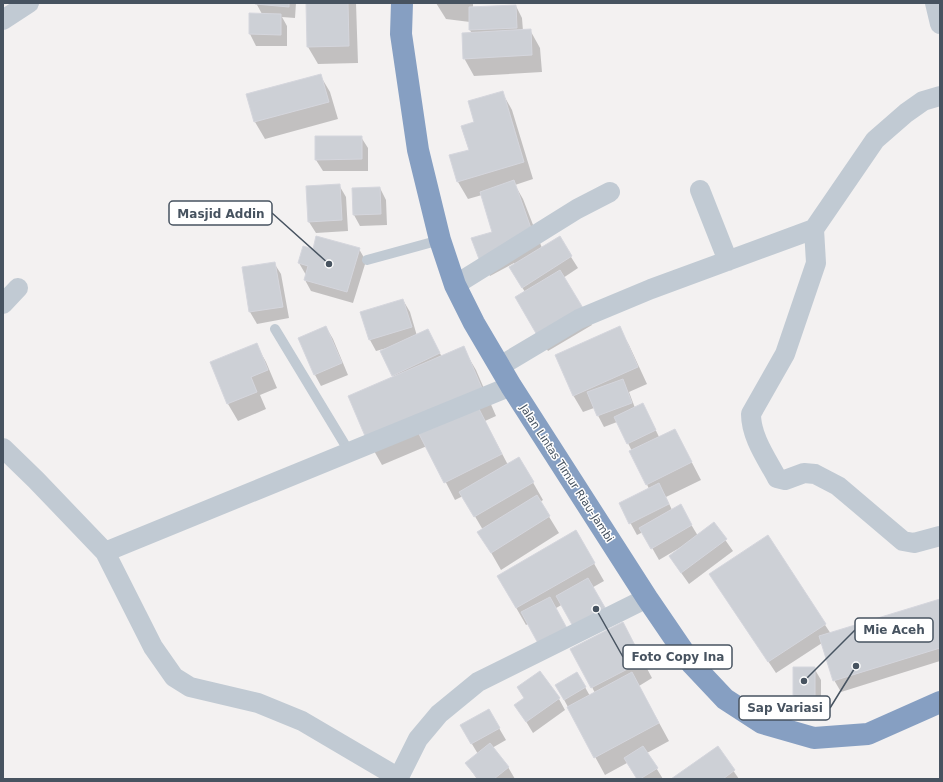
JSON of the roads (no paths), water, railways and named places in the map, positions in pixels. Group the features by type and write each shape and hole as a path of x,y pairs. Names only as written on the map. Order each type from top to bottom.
{"highway":[{"name":"Jalan Lintas Timur Riau-Jambi","path":"402,3 401,34 418,150 440,240 455,285 474,323 511,386 647,598 692,664 725,699 762,723 814,738 868,734 940,702"}],"street":[{"path":"3,20 29,3"},
{"path":"935,3 940,24"},
{"path":"500,366 579,319 651,289 814,229 875,140 906,113 923,101 940,96"},
{"path":"700,190 728,261"},
{"path":"455,285 577,209 610,192"},
{"path":"814,229 816,263 785,354 751,414 751,423 762,451 777,478 785,480 804,473 816,474 838,486 903,541 914,542 940,536"},
{"path":"3,304 18,288"},
{"path":"105,552 511,386"},
{"path":"3,448 105,552 153,647 174,677 190,687 258,703 302,721 398,778 418,739 438,714 478,682 647,598"}],"lane":[{"path":"367,260 440,240"},
{"path":"275,329 350,453"}],"place":[{"name":"Masjid Addin","path":"329,264"},
{"name":"Foto Copy Ina","path":"596,609"},
{"name":"Sap Variasi","path":"856,666"},
{"name":"Mie Aceh","path":"804,681"}]}
